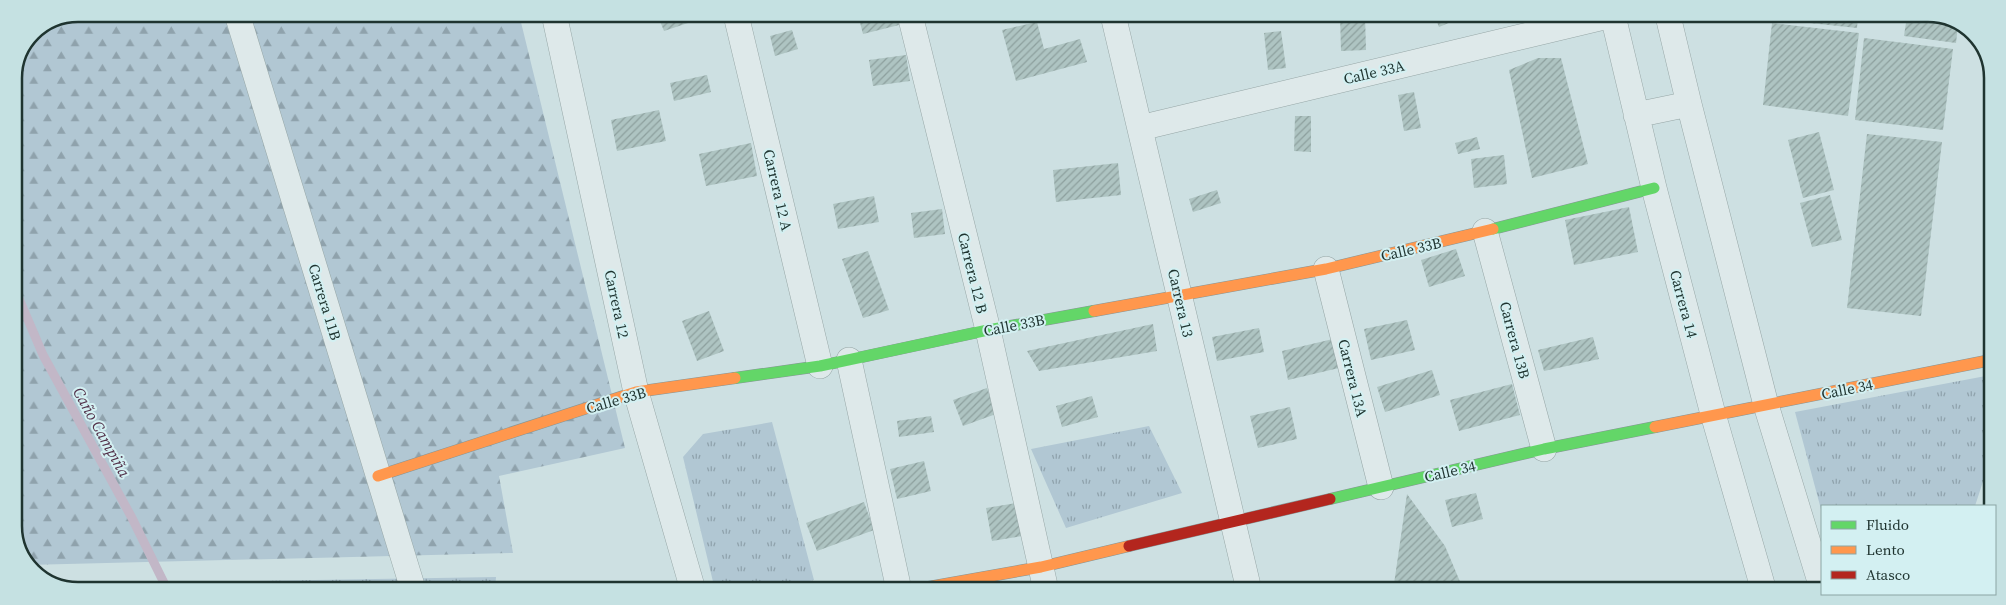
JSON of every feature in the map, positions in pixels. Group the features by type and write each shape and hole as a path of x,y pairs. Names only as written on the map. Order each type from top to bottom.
{"street":[{"name":"Carrera 11B","path":"239,22 411,582"},
{"name":"Carrera 12","path":"556,22 636,392 692,582"},
{"name":"Carrera 12 A","path":"738,22 820,366"},
{"name":"Carrera 12 B","path":"912,22 988,330 1044,578"},
{"name":"Carrera 13","path":"1115,22 1247,582"},
{"name":"Calle 33A","path":"1140,128 1583,22"},
{"name":"Carrera 14","path":"1614,22 1654,188 1713,414 1761,582"},
{"path":"1669,22 1766,405 1820,582"},
{"path":"1636,115 1689,104"},
{"name":"Calle 33B","path":"378,476 636,392 820,366 988,330 1326,269 1654,188"},
{"name":"Carrera 13B","path":"1485,231 1544,449"},
{"name":"Carrera 13A","path":"1326,269 1381,487"},
{"path":"849,360 897,582"},
{"name":"Calle 34","path":"1000,582 1044,578 1233,521 1544,449 1984,361"}],"green space":[{"path":"78,22 521,22 625,448 499,476 513,553 38,565 34,561 25,545 23,530 22,78 27,57 39,39 57,27"},
{"path":"1984,376 1984,479 1975,505 1821,505 1821,509 1795,412"},
{"path":"772,422 814,580 805,582 713,582 683,457 703,434"},
{"path":"1149,426 1182,493 1066,528 1031,449"},
{"path":"496,577 496,582 192,582"}],"building":[{"path":"660,22 691,22 664,31"},
{"path":"860,22 898,22 899,25 863,34"},
{"path":"1037,22 1044,49 1080,39 1087,62 1016,81 1002,30"},
{"path":"1340,22 1365,22 1366,50 1341,51"},
{"path":"1437,22 1451,22 1439,27"},
{"path":"1800,22 1858,22 1857,28"},
{"path":"1906,22 1942,24 1957,31 1956,43 1904,36"},
{"path":"1772,23 1859,33 1848,116 1763,105"},
{"path":"792,30 798,49 775,56 770,36"},
{"path":"1281,31 1286,68 1268,70 1264,33"},
{"path":"1864,38 1953,49 1943,130 1855,120"},
{"path":"906,55 910,81 873,86 869,60"},
{"path":"1538,58 1561,58 1588,164 1532,178 1509,70"},
{"path":"707,75 711,92 674,101 670,83"},
{"path":"1414,92 1421,128 1404,131 1398,95"},
{"path":"659,110 666,141 617,151 611,120"},
{"path":"1295,116 1311,116 1311,152 1294,151"},
{"path":"1819,132 1834,190 1803,198 1788,140"},
{"path":"1867,134 1942,142 1921,316 1847,308"},
{"path":"1477,137 1480,149 1458,154 1455,143"},
{"path":"751,143 757,176 706,186 699,154"},
{"path":"1504,155 1507,184 1474,188 1471,159"},
{"path":"1118,163 1121,195 1056,202 1053,170"},
{"path":"1217,190 1221,203 1193,212 1189,199"},
{"path":"1830,195 1842,240 1812,247 1800,203"},
{"path":"874,196 879,222 838,229 833,204"},
{"path":"1629,207 1638,252 1574,265 1565,220"},
{"path":"942,209 945,234 914,238 911,213"},
{"path":"1456,249 1465,276 1429,287 1421,260"},
{"path":"868,251 889,310 863,318 842,259"},
{"path":"709,311 724,351 697,361 682,321"},
{"path":"1407,320 1415,350 1371,360 1364,329"},
{"path":"1153,324 1157,351 1039,371 1027,351"},
{"path":"1259,328 1264,352 1217,361 1212,337"},
{"path":"1593,337 1599,359 1544,371 1538,350"},
{"path":"1333,339 1339,368 1288,380 1282,351"},
{"path":"1432,370 1440,395 1385,412 1377,387"},
{"path":"1512,384 1520,415 1459,431 1450,400"},
{"path":"987,388 996,414 963,426 953,400"},
{"path":"1092,396 1098,417 1062,427 1056,406"},
{"path":"1290,407 1297,439 1258,448 1250,416"},
{"path":"931,416 934,432 899,437 897,421"},
{"path":"924,461 931,491 897,499 890,469"},
{"path":"1476,493 1483,519 1452,527 1445,500"},
{"path":"1407,494 1445,546 1460,582 1394,582"},
{"path":"864,502 874,530 817,551 806,523"},
{"path":"1022,502 1028,535 992,541 986,508"}],"waterway":[{"name":"Caño Campiña","path":"23,307 43,355 132,518 164,582"}],"traffic: fast":[{"path":"1493,229 1654,188"},
{"path":"735,378 820,366 988,330 1094,311"},
{"path":"1330,499 1544,449 1655,427"}],"traffic: slow":[{"path":"1094,311 1326,269 1493,229"},
{"path":"1655,427 1984,361"},
{"path":"378,476 636,392 735,378"},
{"path":"957,582 1041,567 1129,546"}],"traffic: jam":[{"path":"1129,546 1330,499"}]}
